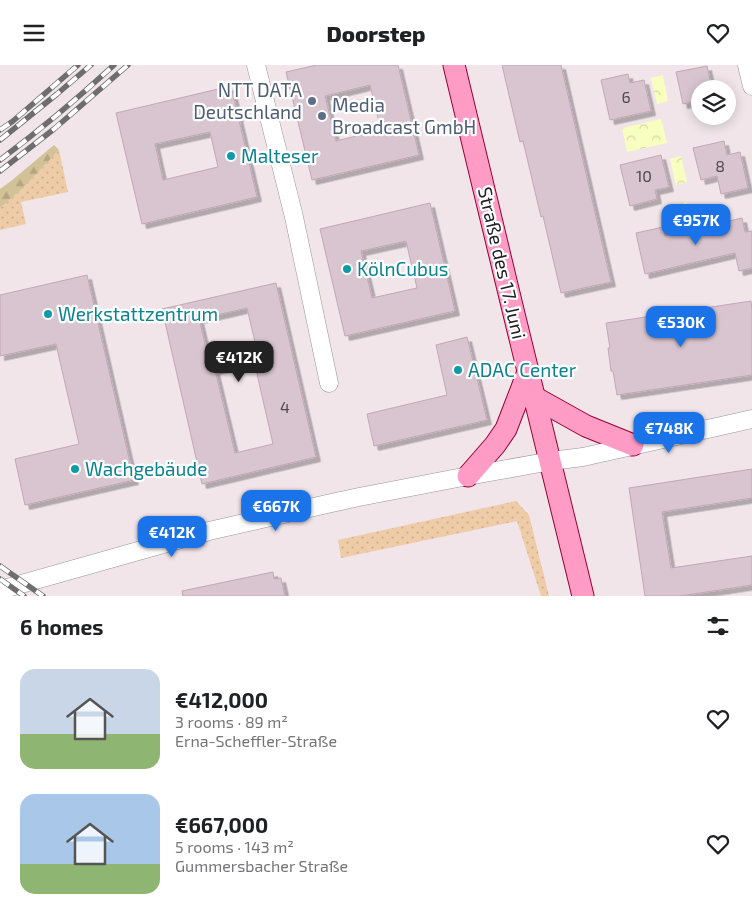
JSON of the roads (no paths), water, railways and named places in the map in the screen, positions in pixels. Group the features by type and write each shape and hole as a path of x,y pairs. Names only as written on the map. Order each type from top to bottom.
{"main road":[{"name":"Straße des 17. Juni","path":"459,72 528,372 583,596"},
{"path":"468,476 495,445 506,429 528,372"},
{"path":"534,397 586,426 633,445"}],"street":[{"path":"256,65 294,217 329,383"},
{"path":"747,65 752,86"},
{"path":"0,590 209,531 359,497 551,461 583,457 752,419"}],"railway":[{"path":"0,130 78,65"},
{"path":"0,140 91,65"},
{"path":"0,160 58,114 114,65"},
{"path":"0,171 54,129 128,65"},
{"path":"0,566 43,596"},
{"path":"0,579 24,596"}],"place":[{"name":"NTT DATA Deutschland","path":"312,101"},
{"name":"Media Broadcast GmbH","path":"322,116"},
{"name":"Malteser","path":"231,156"},
{"name":"KölnCubus","path":"347,269"},
{"name":"Werkstattzentrum","path":"48,314"},
{"name":"ADAC Center","path":"458,370"},
{"name":"Wachgebäude","path":"75,469"}]}
